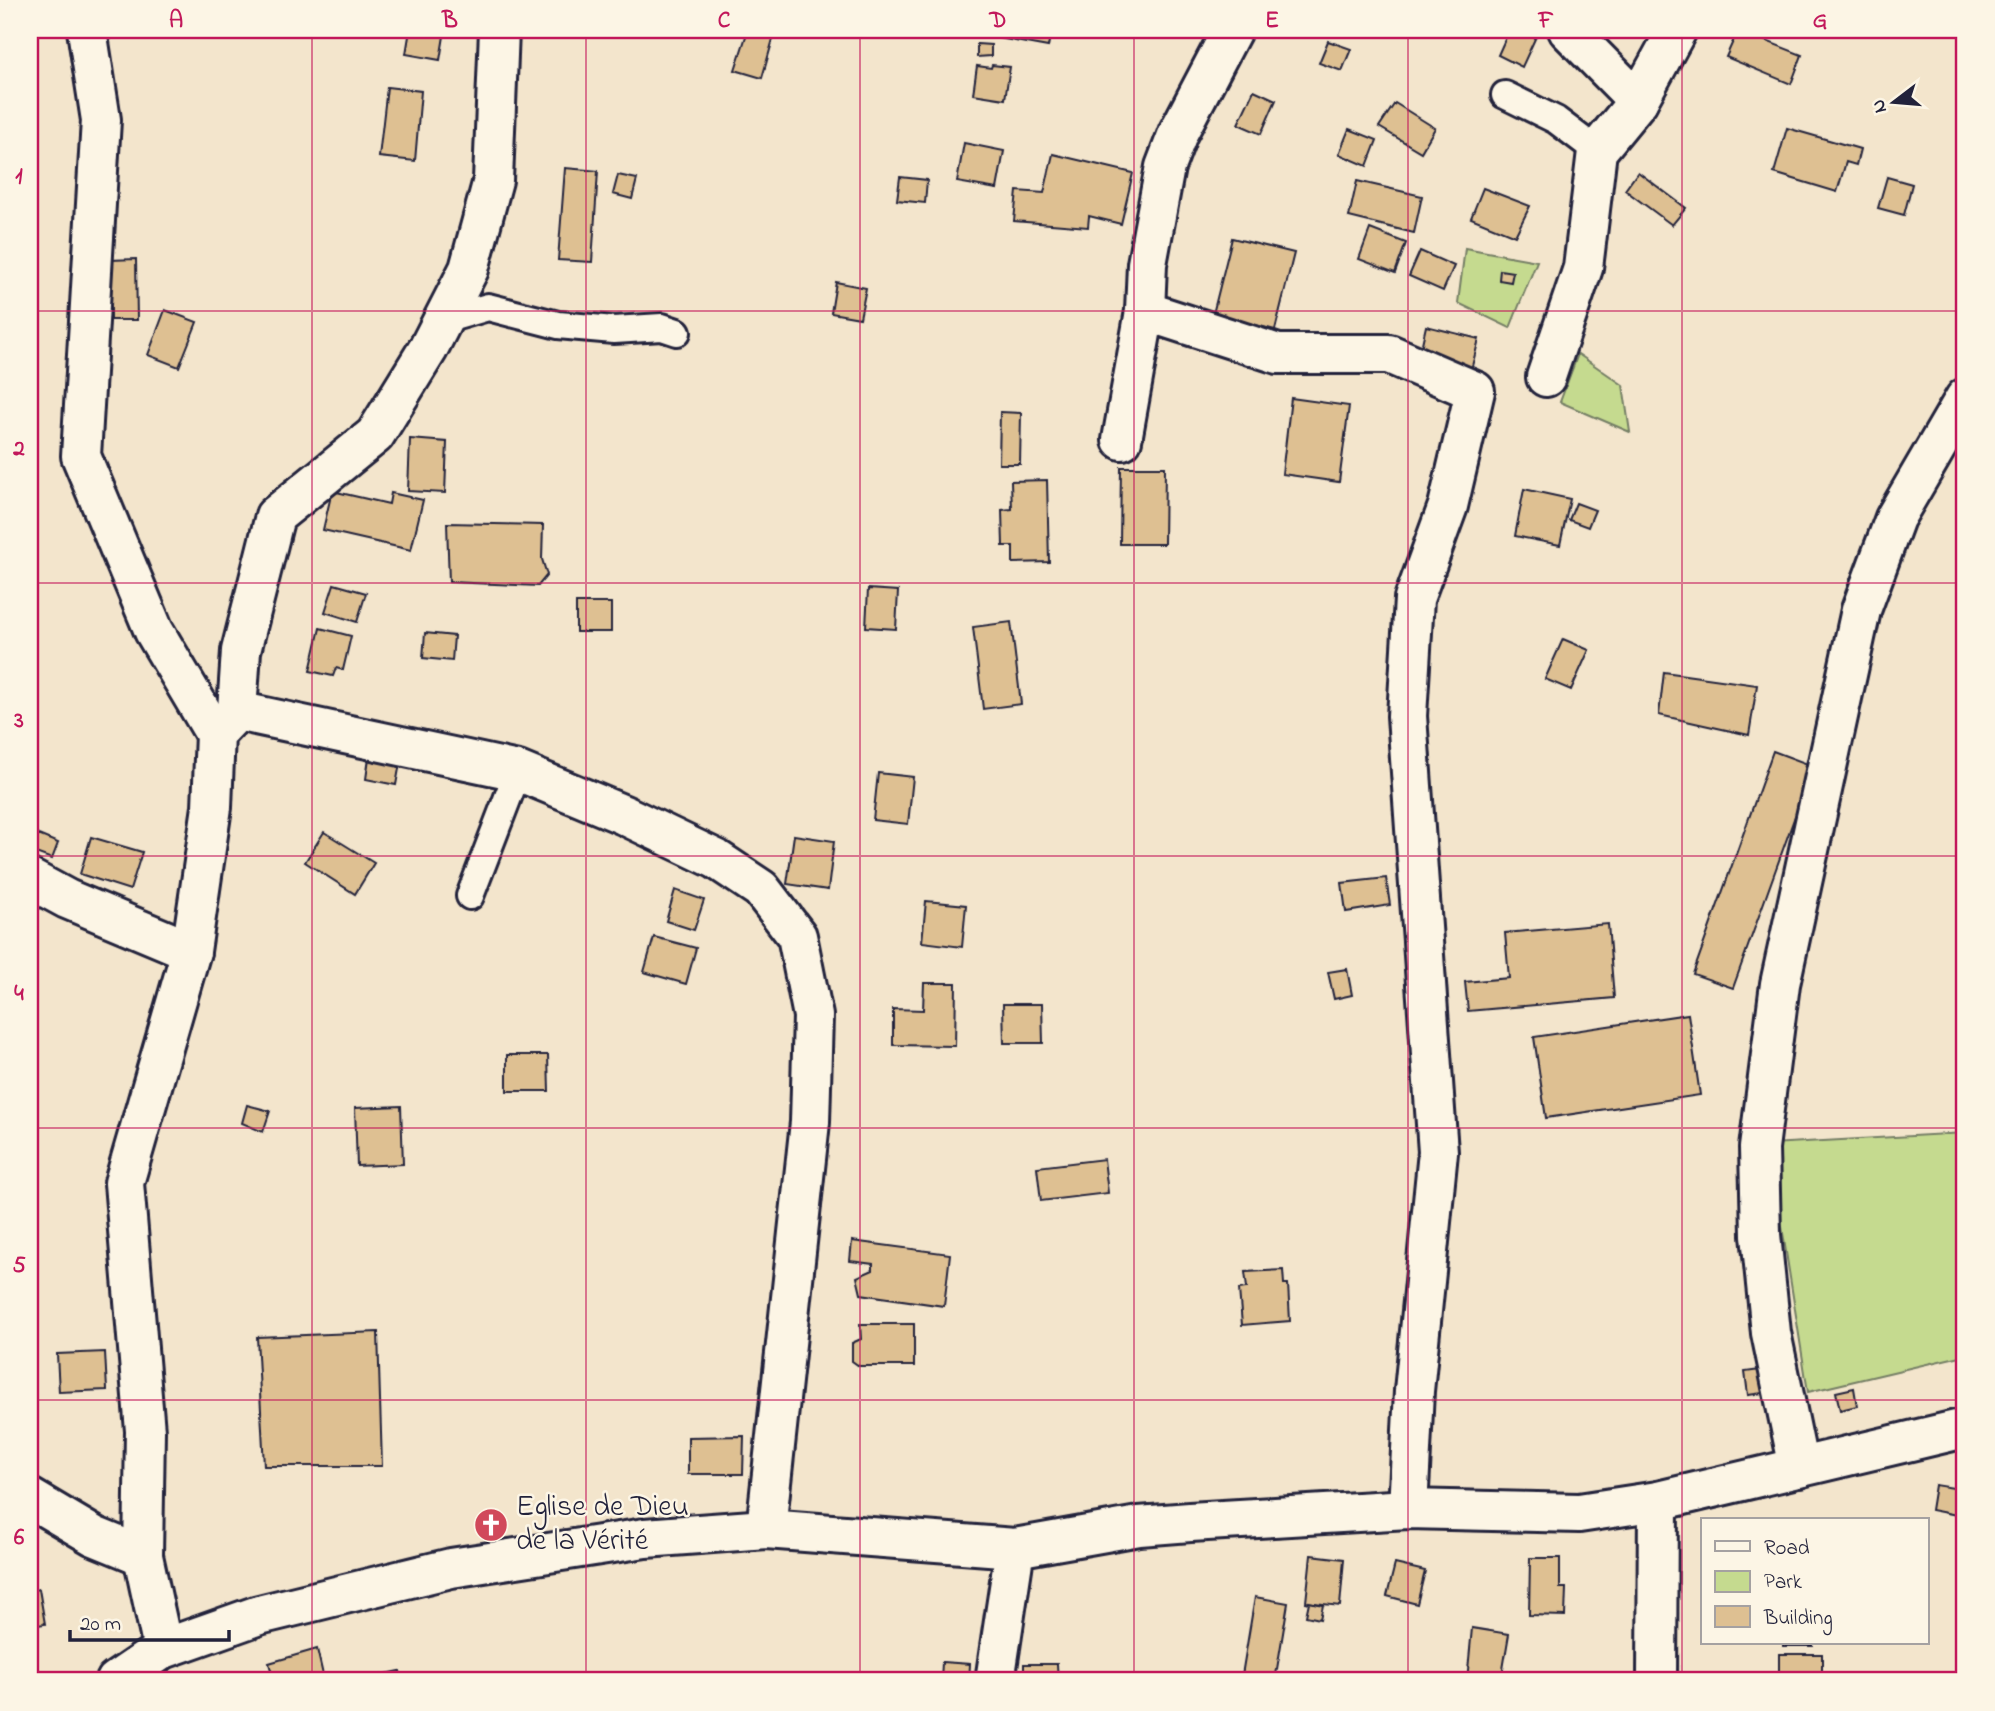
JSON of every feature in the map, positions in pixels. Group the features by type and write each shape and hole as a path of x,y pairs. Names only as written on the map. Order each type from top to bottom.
{"street":[{"path":"87,30 101,120 80,456 154,631 225,722 518,771 716,859 761,889 797,936 813,1016 810,1122 766,1529"},
{"path":"163,1649 143,1556 145,1431 124,1183 191,951 225,722 275,516 376,435 428,349 440,321 470,269 493,180 499,30"},
{"path":"1122,440 1145,311 1147,264 1165,167 1178,133 1232,30"},
{"path":"1568,30 1638,101"},
{"path":"1546,377 1583,268 1597,151 1638,101 1677,30"},
{"path":"1145,311 1278,354 1389,354 1475,391 1448,506 1414,598 1408,716 1438,1152 1414,1391 1408,1509"},
{"path":"1799,1468 1771,1333 1761,1235 1759,1148 1780,984 1861,610 1895,518 1965,398"},
{"path":"30,879 67,899 191,951"},
{"path":"30,894 191,951"},
{"path":"116,1681 163,1649 259,1615 451,1568 645,1538 766,1529 1015,1548 1139,1525 1408,1509 1579,1513 1658,1501 1965,1428"},
{"path":"30,1498 94,1536 143,1556"},
{"path":"1657,1681 1658,1501"},
{"path":"995,1681 1015,1548"}],"lane":[{"path":"1505,94 1556,120 1597,151"},
{"path":"440,321 488,307 558,325 614,330 662,327 677,332"},
{"path":"470,896 518,771"}],"green space":[{"path":"1465,248 1537,261 1510,328 1458,303"},
{"path":"1578,354 1623,385 1630,432 1560,402"},
{"path":"1965,1133 1965,1355 1808,1392 1769,1144"}],"building":[{"path":"410,30 445,30 440,60 406,54"},
{"path":"748,30 775,32 762,78 735,70"},
{"path":"999,30 1051,30 1048,47 998,38"},
{"path":"1495,30 1539,30 1522,67 1498,55 1507,35"},
{"path":"1738,30 1802,55 1791,84 1726,57"},
{"path":"1328,41 1351,49 1342,71 1319,63"},
{"path":"977,44 991,45 991,56 977,57"},
{"path":"992,65 1010,67 1005,99 973,94 977,66 991,68"},
{"path":"387,87 421,91 415,161 379,157"},
{"path":"1254,90 1276,100 1261,134 1238,124"},
{"path":"1395,103 1435,128 1421,152 1379,127"},
{"path":"1787,128 1860,149 1856,165 1846,162 1837,192 1774,173"},
{"path":"1349,129 1377,140 1367,166 1339,154"},
{"path":"964,143 1004,151 997,189 957,182"},
{"path":"1053,154 1133,173 1121,224 1089,216 1088,227 1014,221 1017,191 1044,193"},
{"path":"565,168 598,171 592,262 558,260"},
{"path":"1638,172 1686,208 1672,225 1625,190"},
{"path":"618,175 637,179 632,199 613,194"},
{"path":"900,177 927,180 925,203 897,200"},
{"path":"1887,177 1912,184 1904,215 1878,208"},
{"path":"1357,181 1422,196 1414,233 1349,217"},
{"path":"1483,188 1530,206 1515,236 1471,218"},
{"path":"1370,229 1406,243 1395,273 1359,259"},
{"path":"1232,238 1294,253 1275,330 1213,314"},
{"path":"1420,251 1454,266 1443,291 1409,276"},
{"path":"136,259 137,320 111,320 110,260"},
{"path":"1500,270 1513,272 1511,282 1499,280"},
{"path":"836,282 866,288 860,318 831,313"},
{"path":"165,310 197,322 179,367 148,355"},
{"path":"1426,326 1479,339 1471,370 1419,357"},
{"path":"1291,398 1349,406 1339,482 1282,474"},
{"path":"1000,412 1021,413 1020,464 999,464"},
{"path":"410,439 447,442 445,493 408,491"},
{"path":"1121,467 1165,467 1164,544 1120,544"},
{"path":"1047,480 1049,562 1013,563 1013,546 1003,546 1002,510 1012,509 1011,481"},
{"path":"1524,489 1570,499 1560,545 1515,536"},
{"path":"332,491 389,504 391,493 423,500 411,550 323,530"},
{"path":"1576,503 1595,510 1588,527 1569,520"},
{"path":"447,523 543,525 542,559 547,575 538,586 449,582"},
{"path":"334,584 366,593 357,622 325,612"},
{"path":"868,589 898,591 896,629 866,627"},
{"path":"576,603 611,603 611,632 576,632"},
{"path":"1011,622 1021,704 983,709 973,627"},
{"path":"320,628 351,636 343,670 336,668 333,676 310,671"},
{"path":"425,633 454,636 452,661 423,658"},
{"path":"1563,639 1589,650 1571,690 1545,679"},
{"path":"1664,672 1757,685 1749,735 1659,715"},
{"path":"1773,751 1813,766 1733,988 1693,974"},
{"path":"369,758 400,763 396,785 366,779"},
{"path":"878,773 913,777 908,824 873,820"},
{"path":"324,832 374,863 355,894 305,862"},
{"path":"36,834 58,843 52,859 30,851"},
{"path":"794,835 834,841 828,890 787,884"},
{"path":"91,837 142,852 130,890 80,874"},
{"path":"1386,878 1390,905 1346,912 1342,883"},
{"path":"675,890 704,900 694,930 666,921"},
{"path":"926,901 966,905 962,947 922,942"},
{"path":"1608,924 1614,998 1468,1011 1465,982 1509,978 1505,933"},
{"path":"654,937 696,948 686,984 644,972"},
{"path":"1347,969 1352,995 1334,999 1328,972"},
{"path":"924,983 956,983 955,1046 893,1045 893,1009 923,1010"},
{"path":"1003,1004 1042,1004 1043,1043 1004,1043"},
{"path":"1688,1014 1700,1095 1546,1118 1534,1037"},
{"path":"507,1055 548,1055 549,1091 507,1091"},
{"path":"247,1105 270,1111 263,1132 242,1123"},
{"path":"401,1106 403,1164 357,1166 355,1108"},
{"path":"1104,1159 1108,1193 1041,1201 1037,1167"},
{"path":"852,1241 950,1254 944,1306 861,1294 857,1277 873,1270 873,1264 850,1261"},
{"path":"1283,1270 1284,1284 1288,1284 1290,1321 1242,1325 1239,1289 1247,1288 1245,1272"},
{"path":"860,1324 914,1324 914,1366 859,1366 852,1361 852,1343 861,1339"},
{"path":"378,1332 382,1466 264,1466 257,1337"},
{"path":"105,1352 107,1390 59,1392 57,1354"},
{"path":"1768,1369 1770,1392 1748,1395 1745,1372"},
{"path":"1854,1388 1857,1406 1840,1410 1836,1392"},
{"path":"744,1436 743,1474 688,1474 688,1437"},
{"path":"1935,1485 1960,1489 1957,1515 1931,1510"},
{"path":"1311,1555 1344,1559 1340,1606 1306,1602"},
{"path":"1530,1558 1560,1558 1560,1588 1566,1588 1565,1616 1529,1615"},
{"path":"1395,1564 1425,1571 1417,1604 1387,1596"},
{"path":"39,1589 45,1624 30,1626 30,1591"},
{"path":"1255,1597 1288,1603 1275,1681 1241,1681"},
{"path":"1309,1602 1323,1605 1320,1619 1306,1616"},
{"path":"1472,1628 1509,1634 1501,1681 1467,1681"},
{"path":"1783,1644 1813,1644 1813,1646"},
{"path":"317,1649 323,1675 301,1681 274,1681 269,1663"},
{"path":"1779,1654 1822,1654 1822,1681 1779,1681"},
{"path":"942,1662 970,1664 969,1681 941,1681"},
{"path":"1024,1664 1057,1664 1058,1681 1024,1681"},
{"path":"400,1671 402,1681 353,1681"}],"place":[{"name":"Eglise de Dieu de la Vérité","path":"491,1525"}]}
